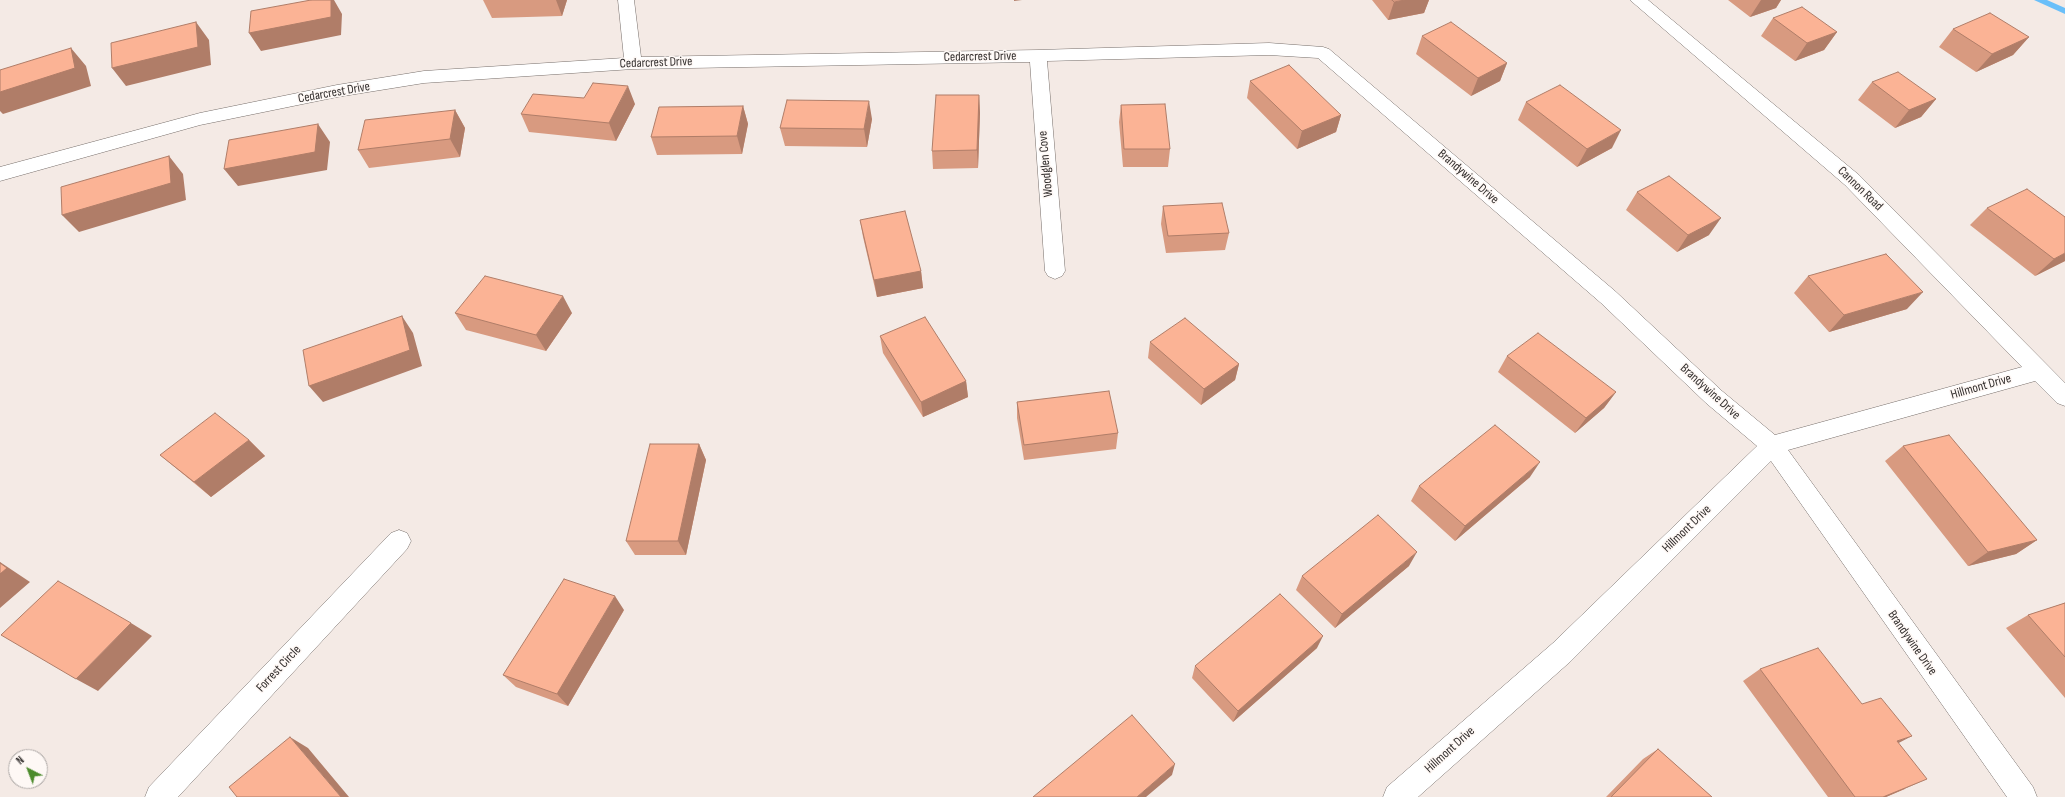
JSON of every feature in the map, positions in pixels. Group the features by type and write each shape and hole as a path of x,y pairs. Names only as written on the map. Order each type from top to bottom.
{"street":[{"path":"626,0 633,63"},
{"name":"Cannon Road","path":"1638,0 1852,180 2065,397"},
{"name":"Cedarcrest Drive","path":"0,174 200,119 337,91 424,77 633,63 1038,56 1269,49 1324,53"},
{"name":"Brandywine Drive","path":"1324,53 1608,297 1714,397 1772,445 2023,797"},
{"name":"Woodglen Cove","path":"1038,56 1055,271"},
{"name":"Hillmont Drive","path":"1397,797 1562,652 1772,445 2038,371"},
{"name":"Forrest Circle","path":"159,797 399,541"}],"building":[{"path":"311,0 331,0 331,17 249,33 251,11"},
{"path":"1392,0 1405,0 1394,2"},
{"path":"1802,7 1837,32 1807,43 1773,18"},
{"path":"1990,13 2029,37 1992,54 1953,29"},
{"path":"196,22 198,47 112,68 111,43"},
{"path":"1451,22 1507,63 1478,78 1422,36"},
{"path":"71,48 75,68 0,92 0,70"},
{"path":"1289,65 1341,115 1302,131 1250,81"},
{"path":"1898,72 1936,99 1909,110 1872,82"},
{"path":"593,83 628,86 609,123 521,114 533,94 584,98"},
{"path":"1560,85 1621,130 1587,149 1526,102"},
{"path":"936,95 979,95 977,150 932,151"},
{"path":"787,100 869,101 864,129 780,128"},
{"path":"1165,104 1170,149 1124,149 1121,105"},
{"path":"743,106 737,136 651,137 659,107"},
{"path":"455,110 450,139 358,150 365,120"},
{"path":"318,124 315,152 224,169 229,140"},
{"path":"169,156 171,183 62,215 61,187"},
{"path":"1669,176 1721,218 1688,235 1637,192"},
{"path":"2027,189 2065,217 2065,253 2054,259 1987,208"},
{"path":"1222,203 1229,233 1168,236 1163,206"},
{"path":"905,211 921,271 874,280 860,220"},
{"path":"1886,254 1923,292 1844,315 1808,276"},
{"path":"485,276 563,296 536,335 455,313"},
{"path":"402,316 410,350 309,386 303,350"},
{"path":"925,317 966,381 921,402 880,336"},
{"path":"1185,318 1239,364 1204,389 1150,342"},
{"path":"1538,333 1616,392 1586,418 1507,356"},
{"path":"1109,391 1118,433 1024,445 1017,402"},
{"path":"215,413 249,440 194,482 160,455"},
{"path":"1495,425 1540,462 1465,526 1419,486"},
{"path":"1949,435 2037,540 1988,552 1903,446"},
{"path":"650,444 699,444 678,541 626,541"},
{"path":"1378,515 1417,552 1342,614 1302,576"},
{"path":"0,563 7,568 0,574"},
{"path":"564,579 615,596 557,694 503,675"},
{"path":"58,581 131,623 76,679 1,635"},
{"path":"1280,594 1323,636 1238,711 1195,666"},
{"path":"2065,603 2065,657 2028,615"},
{"path":"1818,648 1862,704 1881,698 1912,736 1897,741 1927,779 1883,797 1855,797 1760,669"},
{"path":"1132,715 1175,764 1137,797 1033,797"},
{"path":"290,737 341,797 237,797 229,787"},
{"path":"1658,749 1712,797 1611,797"}],"waterway":[{"path":"2039,0 2065,11"}]}
